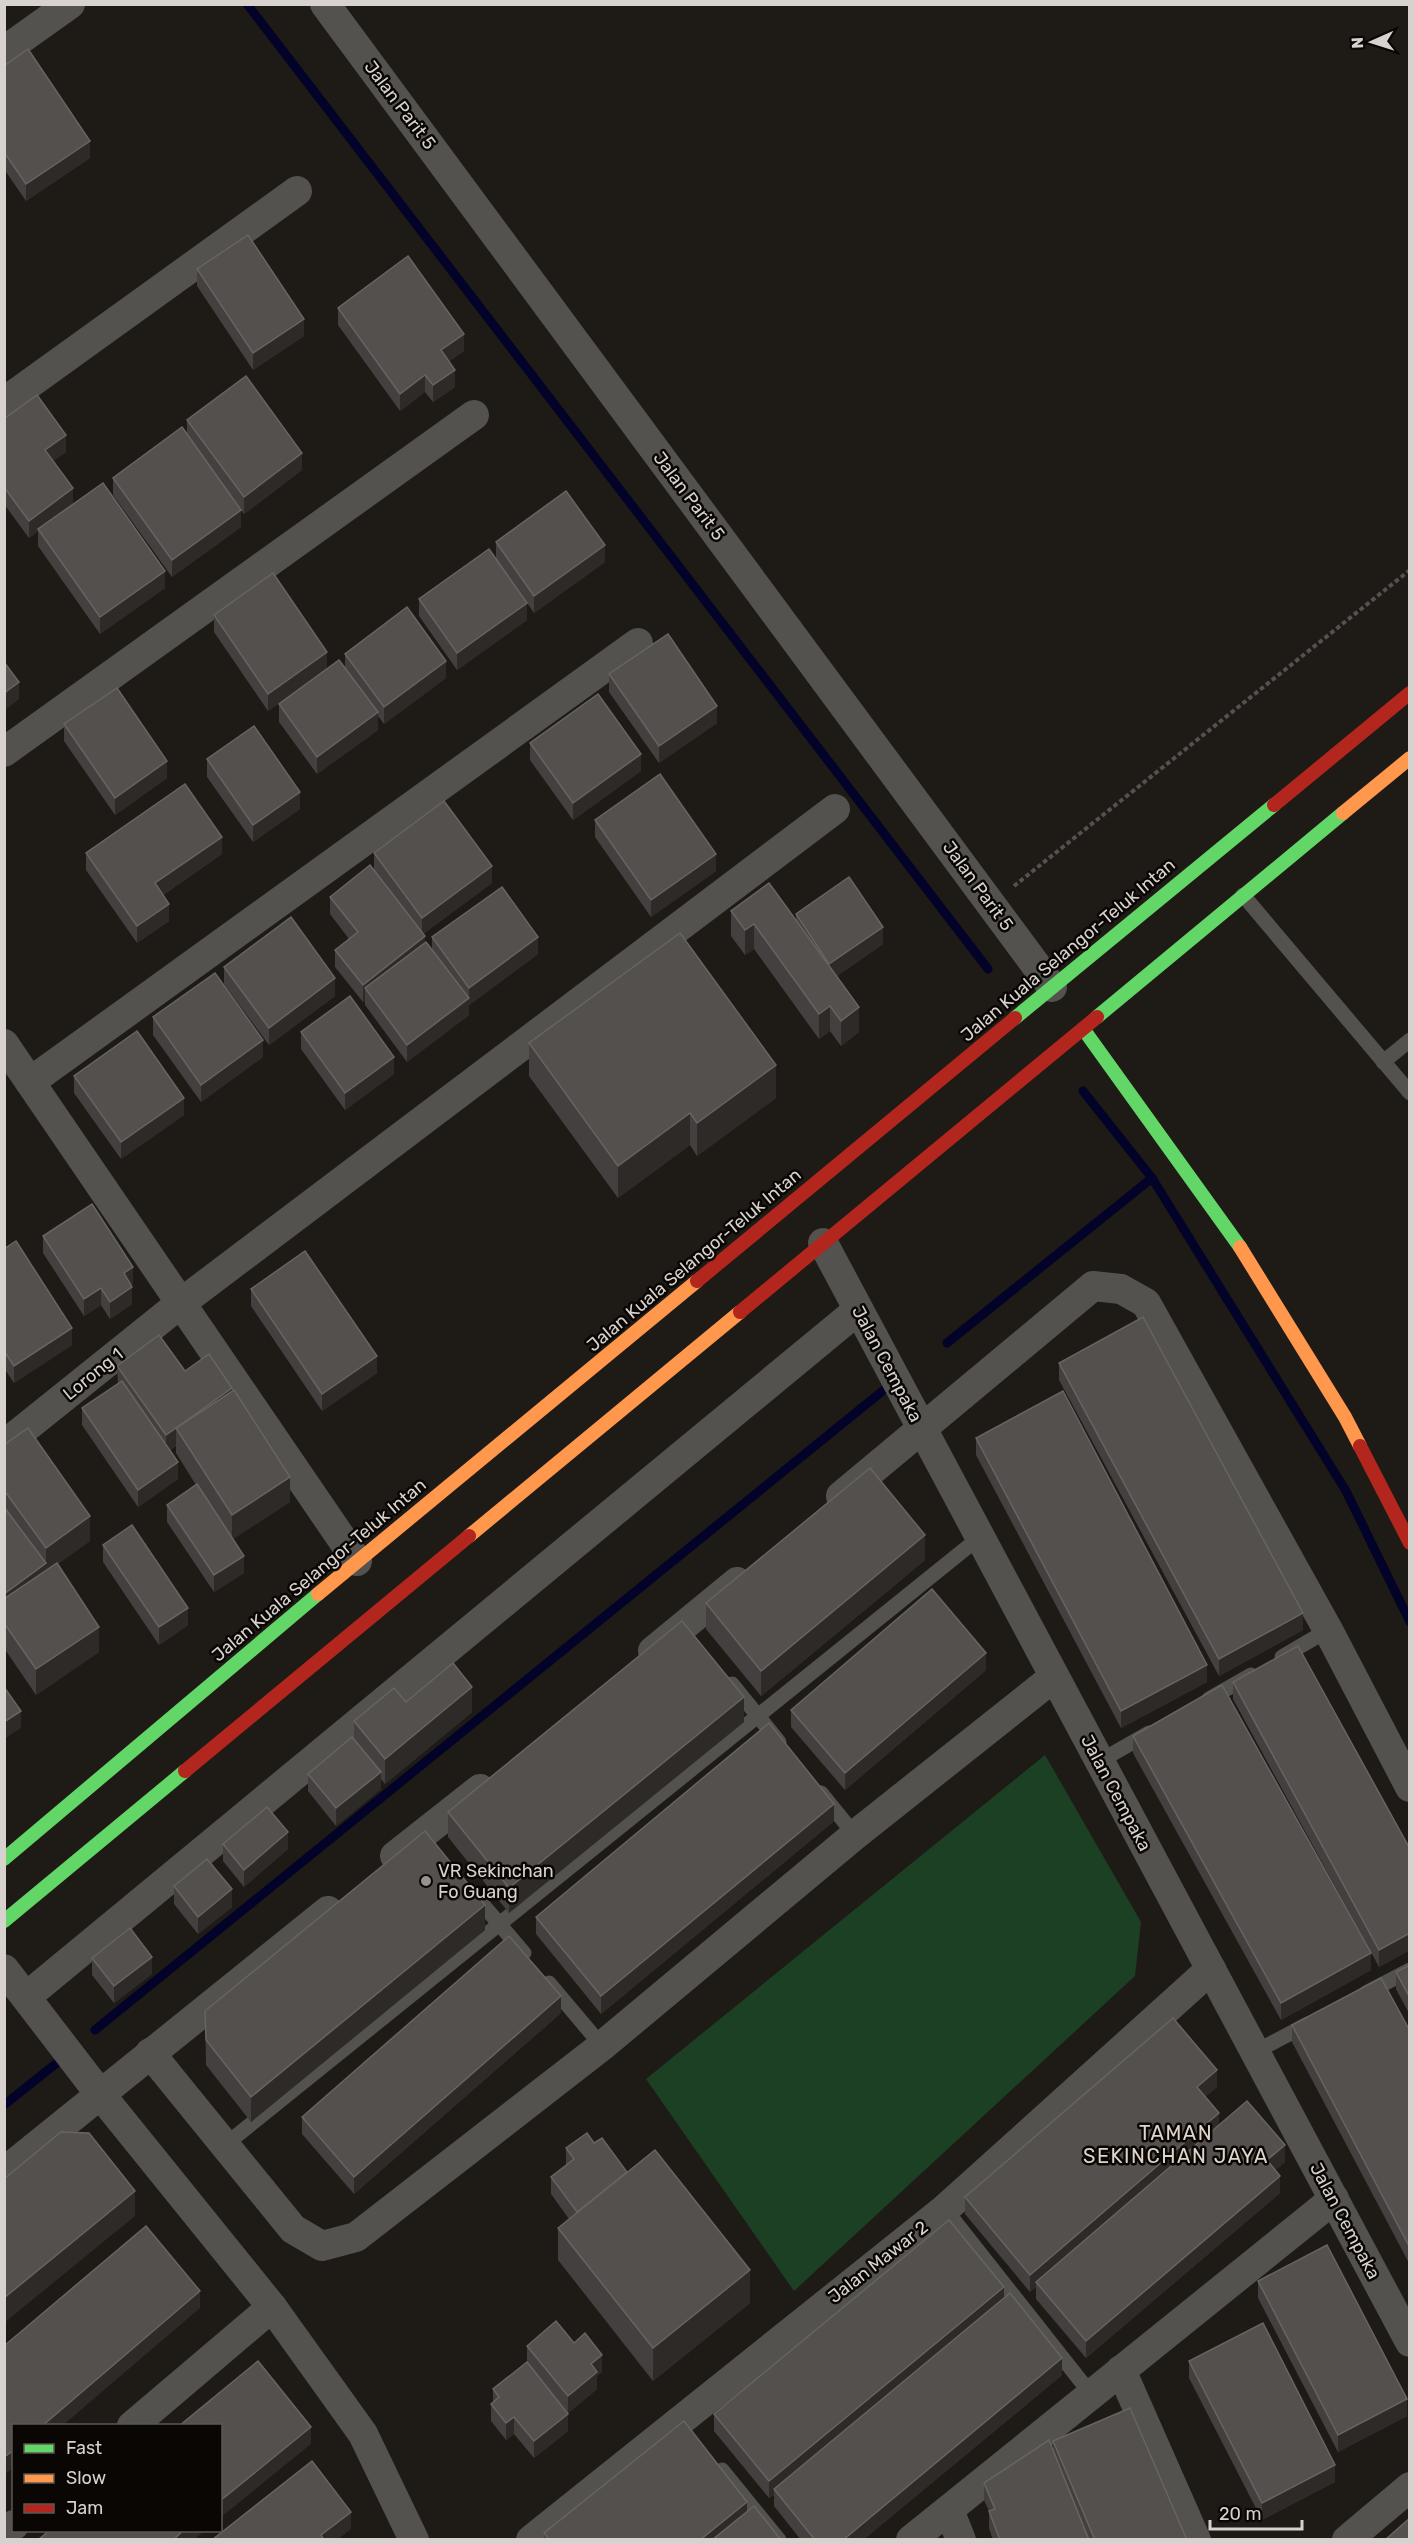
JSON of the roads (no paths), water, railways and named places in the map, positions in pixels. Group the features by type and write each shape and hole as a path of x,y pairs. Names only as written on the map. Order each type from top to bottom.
{"main road":[{"name":"Jalan Kuala Selangor-Teluk Intan","path":"4,1859 357,1561 1410,693"},
{"path":"4,1921 1084,1030 1410,758"},
{"path":"1084,1030 1224,1222 1345,1417 1410,1542"}],"street":[{"path":"4,51 70,4"},
{"name":"Jalan Parit 5","path":"326,4 1052,987"},
{"path":"4,402 297,191"},
{"path":"4,752 474,415"},
{"path":"30,1082 638,643"},
{"name":"Lorong 1","path":"4,1445 181,1303 835,809"},
{"path":"5,1047 357,1561"},
{"name":"Jalan Cempaka","path":"823,1244 1410,2342"},
{"path":"821,1512 1093,1286 1121,1289 1146,1303 1329,1630 1410,1786"},
{"path":"26,1997 858,1310"},
{"path":"628,1671 688,1631 757,1566"},
{"path":"150,2053 293,2229 322,2246 356,2237 602,2046 855,1835 1054,1677"},
{"path":"378,1871 427,1839 498,1775"},
{"path":"4,2172 350,1893"},
{"path":"4,1969 100,2094 272,2307 363,2434 414,2540"},
{"name":"Jalan Mawar 2","path":"531,2540 687,2427 945,2209 1211,1969"},
{"path":"911,2540 1334,2199"},
{"path":"134,2424 272,2307"},
{"path":"1121,2370 1196,2540"},
{"path":"1347,2540 1410,2487"},
{"path":"949,2510 961,2540"}],"lane":[{"path":"1243,895 1410,1093"},
{"path":"1383,1062 1410,1040"},
{"path":"225,2145 980,1537"},
{"path":"1193,1708 1329,1630"},
{"path":"721,1671 788,1752"},
{"path":"1100,1761 1162,1725"},
{"path":"810,1780 855,1835"},
{"path":"461,1879 602,2046"},
{"path":"1348,2003 1410,1970"},
{"path":"1255,2052 1317,2019"},
{"path":"945,2209 1091,2394"},
{"path":"715,2462 779,2540"}],"waterway":[{"path":"247,4 988,969"},
{"path":"1083,1091 1152,1178 1346,1491 1410,1622"},
{"path":"947,1343 1152,1178"},
{"path":"95,2030 885,1389"},
{"path":"4,2105 58,2062"}],"place":[{"name":"VR Sekinchan Fo Guang","path":"426,1881"}],"district":[{"name":"TAMAN SEKINCHAN JAYA","path":"1176,2144"}]}
